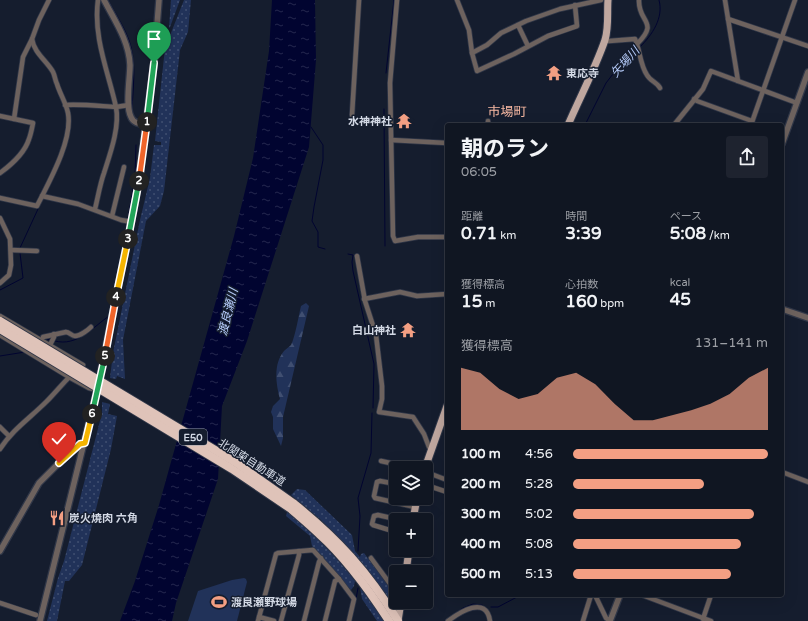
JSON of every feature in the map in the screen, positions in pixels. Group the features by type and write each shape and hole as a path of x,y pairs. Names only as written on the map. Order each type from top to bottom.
{"highway":[{"name":"北関東自動車道","path":"0,321 236,462 331,535 356,561 374,584 398,621"},
{"name":"北関東自動車道","path":"0,329 292,506 350,566 389,621"}],"main road":[{"path":"569,123 605,40 608,0"},
{"path":"427,461 445,411"},
{"path":"414,513 415,507"},
{"path":"398,621 400,609"}],"street":[{"path":"14,120 22,57 32,39 49,0"},
{"path":"96,209 103,173 114,142 116,121 116,107 100,44 97,24 98,0"},
{"path":"104,0 127,46 130,65 130,116 137,123 146,125"},
{"path":"40,621 85,443 132,222 140,174 154,63 160,0"},
{"path":"352,115 358,0"},
{"path":"397,0 390,83 394,238 395,241 418,237 445,237"},
{"path":"457,0 469,30 472,53 477,71 548,36 577,26 575,5"},
{"path":"472,53 487,45 501,33 518,26 560,9 601,0"},
{"path":"637,44 646,35 648,30 648,26 639,5 639,0"},
{"path":"725,0 738,81"},
{"path":"694,99 697,102 751,123 796,0"},
{"path":"728,19 808,46"},
{"path":"518,26 528,46"},
{"path":"0,198 37,206 57,165 64,144 69,118 53,72 35,49 32,39"},
{"path":"605,40 635,39 646,74 650,79 657,83 660,88"},
{"path":"676,123 703,89 711,71 797,103"},
{"path":"784,139 808,72"},
{"path":"65,105 78,104 116,107 129,105"},
{"path":"0,116 33,123 30,138 26,146 0,173"},
{"path":"391,140 445,143"},
{"path":"112,216 124,167"},
{"path":"42,196 96,209 132,222"},
{"path":"0,218 10,239 11,250 10,275 0,283"},
{"path":"11,250 37,251"},
{"path":"357,256 364,299 376,335 382,386 382,399 379,412 412,417 424,434 429,447 431,448"},
{"path":"364,299 400,292 417,296 445,294"},
{"path":"784,309 808,318"},
{"path":"0,316 83,365 9,436 0,449"},
{"path":"43,337 68,332 74,336 77,336 92,327"},
{"path":"50,345 54,334"},
{"path":"0,335 69,378 89,388 97,390"},
{"path":"0,427 9,436"},
{"path":"0,551 39,483 80,444 85,443"},
{"path":"381,461 389,463"},
{"path":"784,473 808,482"},
{"path":"433,475 445,479"},
{"path":"389,483 377,482 374,496 375,498 389,501"},
{"path":"433,487 445,491"},
{"path":"406,505 415,507"},
{"path":"389,518 378,515 374,516 372,524 389,530"},
{"path":"274,621 259,619 276,554 313,550 354,598 349,621"},
{"path":"281,621 299,555 298,551"},
{"path":"304,621 321,558"},
{"path":"370,558 389,583"},
{"path":"325,621 335,581 339,579"},
{"path":"583,621 590,597"},
{"path":"596,597 606,618 610,621 619,597"},
{"path":"647,597 703,620 711,621"},
{"path":"703,620 710,597"},
{"path":"0,603 36,615"},
{"path":"448,621 468,608 475,607 486,611 490,621"}],"green space":[{"path":"171,0 180,0 169,28"},
{"path":"184,0 191,0 188,32 180,50 164,191 160,206 146,221 123,340 125,379 117,376 116,379 110,378 113,353 150,178 154,145 161,145 161,142 155,141 165,48"},
{"path":"306,303 309,306 283,417 283,438 281,446 273,429 273,417 271,412 273,406 280,399 276,374 278,362 284,351 291,345 301,306"},
{"path":"102,402 110,404 108,414 117,416 111,449 82,565 69,581 65,581 57,621 47,621 102,413"},
{"path":"297,489 305,490 352,535 355,551 360,557 361,554 364,553 389,587 389,600 363,565 343,542 320,519 291,495"},
{"path":"287,512 323,544 347,571 355,581 351,590 312,546 310,536 286,516"},
{"name":"渡良瀬野球場","path":"244,578 247,582 237,621 188,621 198,591 232,580"},
{"path":"360,587 384,621 377,621 362,599"}],"water":[{"name":"渡良瀬川","path":"272,0 315,0 316,60 309,147 247,341 222,406 218,479 176,603 172,621 120,621 135,581 159,505 234,236 253,158 269,51"}],"waterway":[{"path":"108,0 124,29 133,55 134,70 132,109"},
{"path":"386,73 394,0"},
{"name":"矢場川","path":"640,47 653,32 656,26 660,13 659,0"},
{"name":"矢場川","path":"586,123 606,83 616,70 636,50"},
{"path":"384,109 385,246"},
{"path":"311,127 323,145 323,160 312,221 318,232 318,247 325,249"},
{"path":"128,219 135,176 136,145"},
{"path":"20,248 38,209"},
{"path":"111,305 128,222"},
{"path":"0,290 23,278 20,253"},
{"path":"348,254 353,255 353,271 374,364 373,408"},
{"path":"55,341 63,342 78,339 109,316"},
{"path":"45,341 49,339 52,340"},
{"path":"0,356 25,352"},
{"path":"358,551 360,516 358,498 371,453 372,413"},
{"path":"356,599 358,588"},
{"name":"矢場川","path":"491,607 498,607 517,597"},
{"name":"矢場川","path":"445,621 463,608 473,604 482,605"}],"place":[{"name":"東応寺","path":"554,73"},
{"name":"水神神社","path":"404,121"},
{"name":"白山神社","path":"408,330"},
{"name":"炭火焼肉 六角","path":"57,518"},
{"name":"渡良瀬野球場","path":"219,602"}],"district":[{"name":"市場町","path":"507,111"}],"route":[{"path":"59,463 80,444 85,443 109,338 136,198 154,63"}]}
